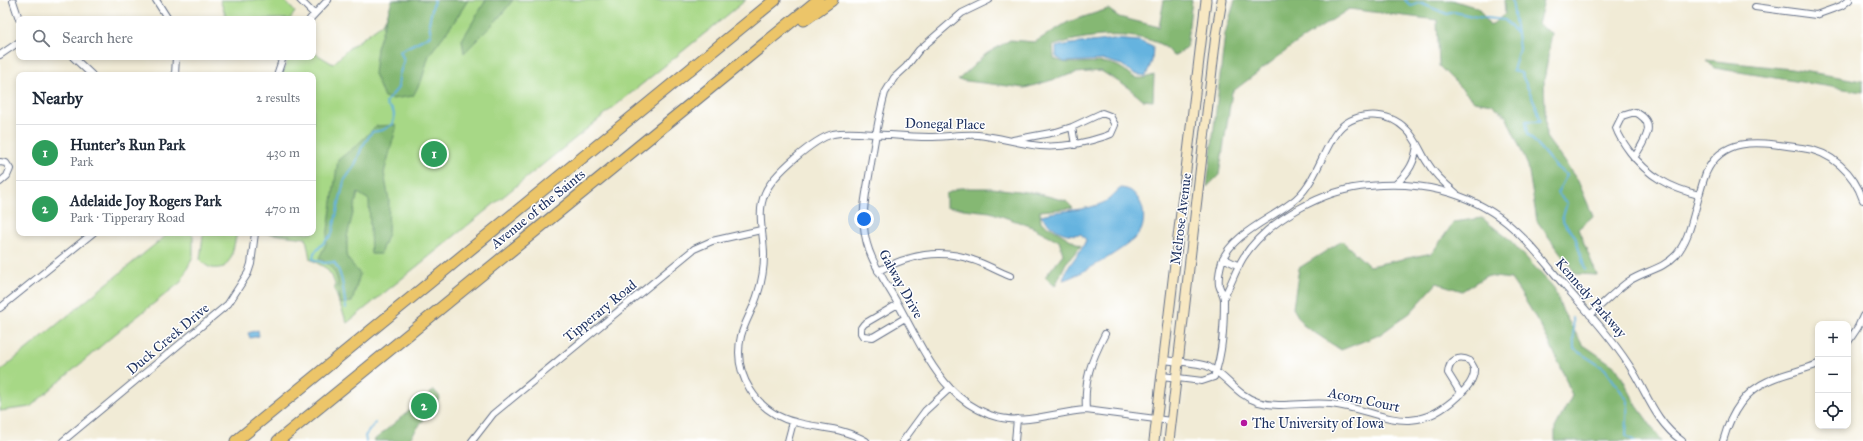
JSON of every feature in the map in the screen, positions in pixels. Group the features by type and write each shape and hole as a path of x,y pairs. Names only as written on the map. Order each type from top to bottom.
{"highway":[{"name":"Avenue of the Saints","path":"236,441 775,0"},
{"name":"Avenue of the Saints","path":"278,441 818,0"},
{"path":"738,66 832,0"}],"main road":[{"name":"Melrose Avenue","path":"1154,441 1206,0"},
{"name":"Melrose Avenue","path":"1169,441 1216,34 1222,0"}],"street":[{"path":"156,0 166,16"},
{"path":"300,0 311,16"},
{"path":"313,16 328,0"},
{"name":"Galway Drive","path":"989,0 962,13 919,50 906,67 894,78 885,93 876,135 863,218 866,242 878,271 936,370 950,388 962,399 979,410 991,415 1017,419 1042,418 1074,410 1086,410 1171,421"},
{"path":"1755,7 1816,15 1841,6 1849,0"},
{"path":"13,1 18,16"},
{"path":"0,55 16,44"},
{"path":"76,60 89,72"},
{"path":"175,72 176,60"},
{"path":"278,72 282,60"},
{"path":"1634,158 1647,134 1649,126 1646,120 1635,112 1622,116 1616,128 1622,141 1634,158 1652,176 1676,188 1699,195"},
{"name":"Donegal Place","path":"866,441 846,431 793,422 772,412 763,405 749,388 741,368 741,335 757,299 764,268 760,211 766,191 778,174 816,142 826,136 842,133 929,137 965,135 1013,140 1039,146 1075,145 1111,134 1114,130 1114,120 1102,113 1072,127 1039,136 1013,140"},
{"name":"Kennedy Parkway","path":"1224,297 1219,284 1220,269 1223,258 1232,244 1239,237 1303,193 1336,133 1342,127 1357,118 1374,115 1391,119 1406,129 1435,172 1457,194"},
{"path":"1072,127 1075,145"},
{"path":"1590,315 1628,282 1659,268 1671,260 1688,235 1706,174 1715,159 1736,145 1756,143 1808,148 1827,156 1845,169 1852,178 1863,200"},
{"path":"1397,183 1411,169 1418,146"},
{"path":"0,162 6,162 10,169 7,176 0,182"},
{"name":"Kennedy Parkway","path":"1217,371 1220,359 1224,297 1239,266 1259,238 1296,211 1314,201 1338,192 1365,186 1397,183 1425,187 1457,194 1496,215 1507,223 1590,315 1617,348 1627,362 1657,416 1665,427 1682,441"},
{"path":"1290,203 1296,211"},
{"name":"Tipperary Road","path":"472,441 493,414 694,249 712,241 761,230"},
{"path":"0,308 89,236"},
{"name":"Duck Creek Drive","path":"63,441 228,304 248,273 251,264 255,236"},
{"path":"878,271 908,257 934,253 947,254 974,260 1010,276"},
{"path":"1223,258 1239,266"},
{"path":"898,304 864,324 861,328 861,333 863,336 873,337 905,318"},
{"path":"1851,338 1863,316"},
{"path":"1086,410 1085,388 1087,376 1095,353 1105,334"},
{"name":"Acorn Court","path":"1217,371 1240,394 1260,402 1277,404 1331,404 1396,420 1415,420 1434,414 1449,405 1461,394 1470,383 1474,373 1473,364 1468,360 1461,358 1453,361 1450,365 1448,373 1461,394"},
{"path":"1162,376 1202,381 1209,380 1214,377 1217,371 1207,366 1164,360"},
{"path":"1723,441 1734,412 1741,402 1758,387 1769,380 1815,365"},
{"path":"903,441 926,411 950,388"},
{"path":"1015,441 1017,419"},
{"path":"788,441 793,422"}],"green space":[{"path":"220,0 284,0 295,12 292,16 226,16"},
{"path":"392,0 468,0 454,22 429,55 422,79 413,96 392,99 384,97 374,74 377,48"},
{"path":"395,0 746,0 347,323 335,291 335,284 332,276 326,268 310,259 306,238 290,236 316,236 316,72 283,72 288,60 316,60 316,54 333,64 348,49 383,23"},
{"path":"486,0 513,0 497,20 464,53 462,40"},
{"path":"1164,0 1192,0 1186,49 1173,56 1163,46 1150,40 1137,37 1093,37 1078,39 1053,46 1054,59 1061,62 1107,63 1121,68 1135,78 1154,75 1153,101 1143,100 1127,87 1101,71 1076,73 1025,88 958,80 986,54 1010,40 1035,42 1068,22 1108,9 1119,17 1159,27"},
{"path":"1235,0 1452,0 1478,8 1490,26 1505,14 1504,0 1544,0 1538,25 1552,33 1544,81 1546,137 1578,181 1593,216 1578,229 1597,275 1576,274 1537,221 1528,166 1506,116 1492,104 1474,101 1439,66 1437,20 1349,9 1295,44 1232,92 1219,175 1207,187 1225,34"},
{"path":"1706,60 1791,69 1863,81 1863,92 1714,68"},
{"path":"397,125 384,173 389,200 388,233 380,254 371,254 369,200 358,193 347,237 347,258 360,274 352,302 339,304 338,283 334,272 319,258 326,244 338,160 357,145 376,126"},
{"path":"959,188 992,188 1036,193 1066,201 1073,208 1040,211 1041,222 1081,246 1066,263 1055,286 1045,277 1063,254 1059,241 1030,226 990,212 946,207 946,194"},
{"path":"1482,218 1509,239 1554,288 1563,312 1582,344 1617,368 1637,406 1662,441 1555,441 1555,428 1572,396 1560,365 1546,336 1511,279 1486,276 1462,291 1437,283 1410,313 1379,335 1341,350 1303,325 1293,308 1299,268 1342,241 1369,266 1432,253 1454,222"},
{"path":"165,236 193,236 193,256 181,282 115,334 30,407 0,411 0,371"},
{"path":"203,236 236,236 231,258 224,267 210,268 200,260"},
{"path":"434,390 440,397 408,441 373,441"}],"water":[{"path":"1112,39 1139,41 1153,47 1152,61 1146,76 1134,74 1122,65 1105,60 1064,62 1056,57 1056,47"},
{"path":"1121,188 1132,192 1142,205 1143,222 1141,231 1133,240 1103,260 1081,273 1063,280 1067,269 1086,240 1081,234 1075,235 1059,231 1041,215 1097,205 1107,201"},
{"path":"258,330 259,336 250,338 248,333"}],"waterway":[{"path":"346,308 343,284 337,267 334,262 324,263 313,259 314,253 332,234 344,181 355,165 362,147 372,132 383,130 393,124 393,111 387,106 386,102 398,88 399,76 404,60 400,51 431,35 429,23 434,0"},
{"path":"1405,0 1411,6 1420,3 1447,14 1454,12 1477,17 1505,20 1516,33"},
{"path":"1512,0 1519,48 1513,71 1521,73 1537,108 1541,121 1526,121 1528,134 1556,167 1567,175 1557,193 1567,203 1562,220 1575,236 1585,269"},
{"path":"1573,317 1574,349 1605,369 1628,401 1626,436 1635,441"},
{"path":"366,441 365,436 375,423"}],"place":[{"name":"Hunter's Run Park","path":"434,154"},
{"name":"Adelaide Joy Rogers Park","path":"424,406"},
{"name":"The University of Iowa","path":"1244,423"}]}
